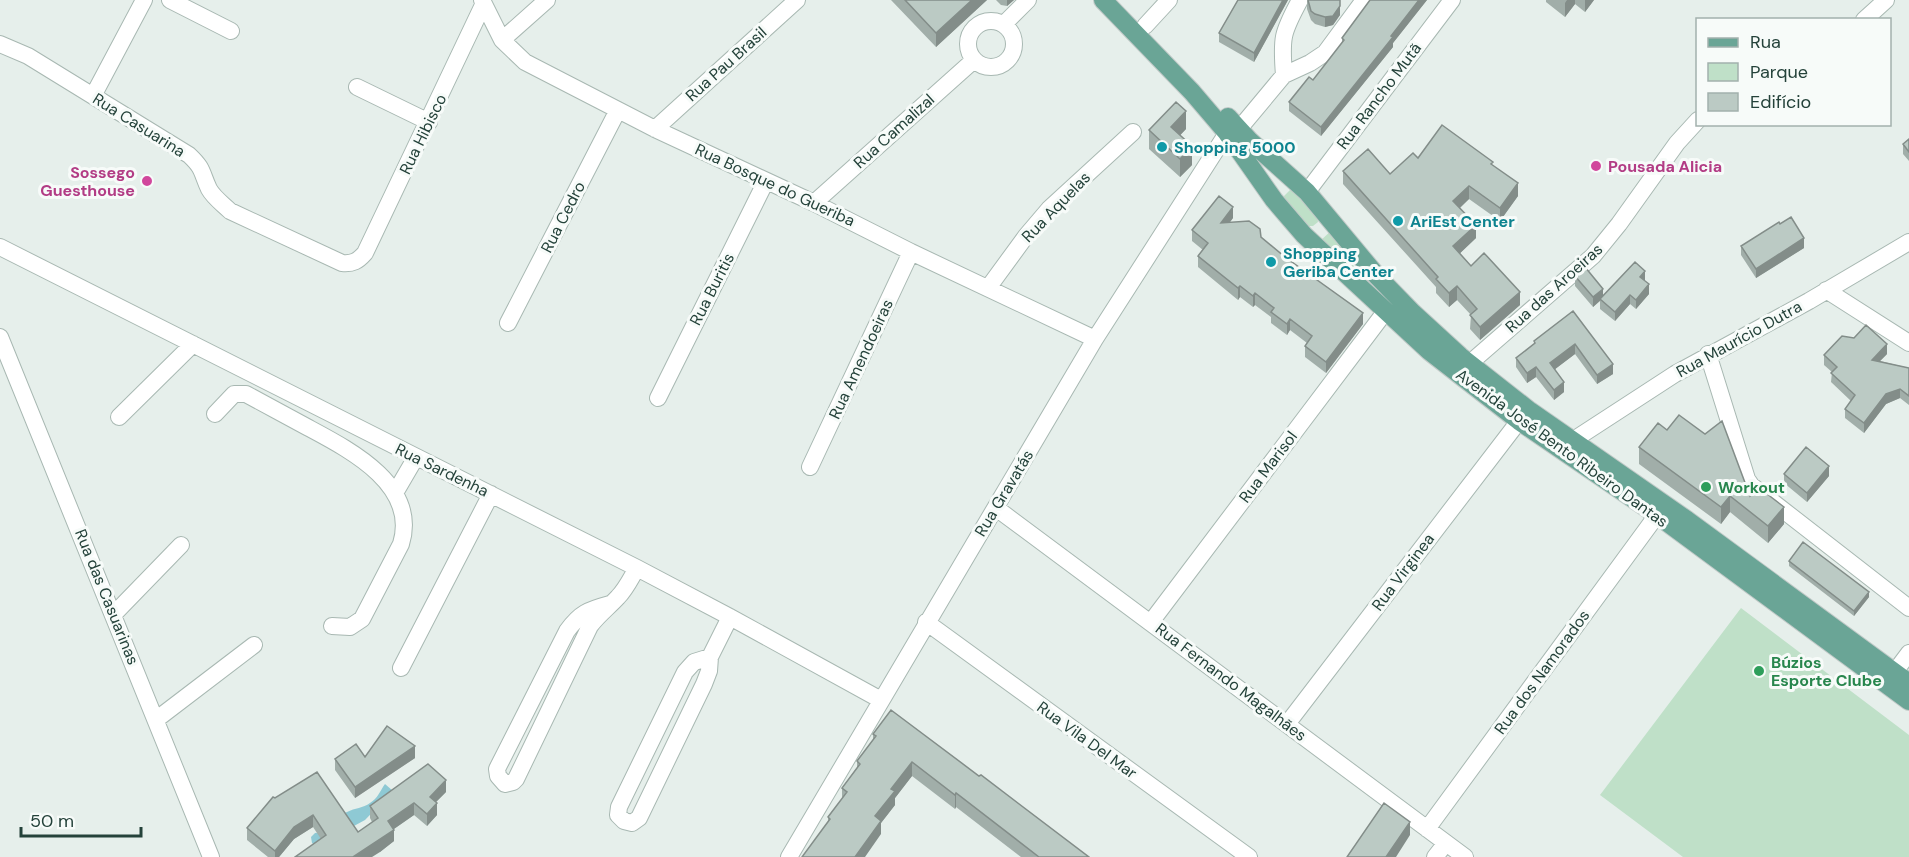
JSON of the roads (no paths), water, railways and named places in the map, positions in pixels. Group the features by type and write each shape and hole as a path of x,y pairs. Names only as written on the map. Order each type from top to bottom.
{"main road":[{"name":"Avenida José Bento Ribeiro Dantas","path":"1103,0 1233,131 1301,186 1398,298 1470,363 1572,441 1687,520 1902,678"},
{"name":"Avenida José Bento Ribeiro Dantas","path":"1120,0 1145,26 1233,131 1274,200 1304,235 1385,312 1429,351 1519,421 1657,515 1909,702"},
{"path":"1274,200 1275,192 1280,186 1301,186"},
{"path":"1304,235 1316,234 1322,230 1328,216"}],"street":[{"path":"93,96 144,0"},
{"path":"170,0 231,31"},
{"path":"502,40 547,0"},
{"name":"Rua Pau Brasil","path":"655,129 797,0"},
{"path":"1004,24 1028,0"},
{"path":"1145,26 1169,0"},
{"path":"1300,0 1286,24 1281,43 1284,75 1326,53 1364,0"},
{"name":"Rua Rancho Mutã","path":"1301,186 1452,0"},
{"path":"1866,18 1886,0"},
{"name":"Rua Bosque do Gueriba","path":"482,3 502,40 525,62 655,129 1095,339"},
{"name":"Rua Hibisco","path":"358,261 365,253 429,123 482,3"},
{"path":"988,21 1004,24 1011,31 1014,50 1009,59 1001,65 992,67 982,66 974,60 968,45 973,29 988,21"},
{"name":"Rua Casuarina","path":"0,44 28,56 189,155 200,166 209,189 217,200 230,211 342,263 358,261"},
{"name":"Rua Camalizal","path":"814,203 974,60"},
{"name":"Rua Gravatás","path":"789,857 1095,339 1233,131 1284,75"},
{"path":"357,87 429,123"},
{"name":"Rua Cedro","path":"508,324 618,110"},
{"name":"Rua das Aroeiras","path":"1470,363 1593,256 1677,143 1696,122"},
{"name":"Rua Aquelas","path":"988,288 1049,209 1132,132"},
{"name":"Rua Buritis","path":"658,398 766,181"},
{"name":"Rua Maurício Dutra","path":"1572,441 1708,354 1826,291 1909,242"},
{"name":"Rua Sardenha","path":"0,247 637,568 880,700"},
{"name":"Rua Amendoeiras","path":"810,467 911,252"},
{"path":"1826,291 1909,343"},
{"name":"Rua Marisol","path":"1150,622 1385,312"},
{"name":"Rua das Casuarinas","path":"0,337 212,857"},
{"path":"120,417 193,344"},
{"path":"1708,354 1747,479 1751,485 1909,608"},
{"path":"215,414 234,394 246,394 342,446 377,472 395,493 404,518 405,531 401,544 362,619 350,627 332,626"},
{"name":"Rua Virginea","path":"1287,724 1519,421"},
{"path":"395,493 416,457"},
{"path":"401,668 491,494"},
{"name":"Rua Fernando Magalhães","path":"996,508 1465,857"},
{"name":"Rua dos Namorados","path":"1427,828 1657,515"},
{"path":"114,614 181,545"},
{"path":"610,604 590,609 577,617 567,631 497,769 498,776 505,784 516,779 583,639 599,614 610,604 625,589 637,568"},
{"path":"710,657 694,662 685,672 619,807 618,815 624,821 632,823 639,818 704,684 709,671 710,657 730,617"},
{"name":"Rua Vila Del Mar","path":"926,622 1249,857"},
{"path":"157,719 254,645"},
{"path":"1902,678 1909,652"},
{"path":"1435,857 1446,843"}],"water":[{"path":"385,784 393,791 365,820 317,846 312,843 311,837 315,833 324,830 343,814 370,803"}],"place":[{"name":"Shopping 5000","path":"1162,147"},
{"name":"Pousada Alicia","path":"1596,166"},
{"name":"Sossego Guesthouse","path":"147,181"},
{"name":"AriEst Center","path":"1398,221"},
{"name":"Shopping Geriba Center","path":"1271,262"},
{"name":"Workout","path":"1706,487"},
{"name":"Búzios Esporte Clube","path":"1759,671"}]}
